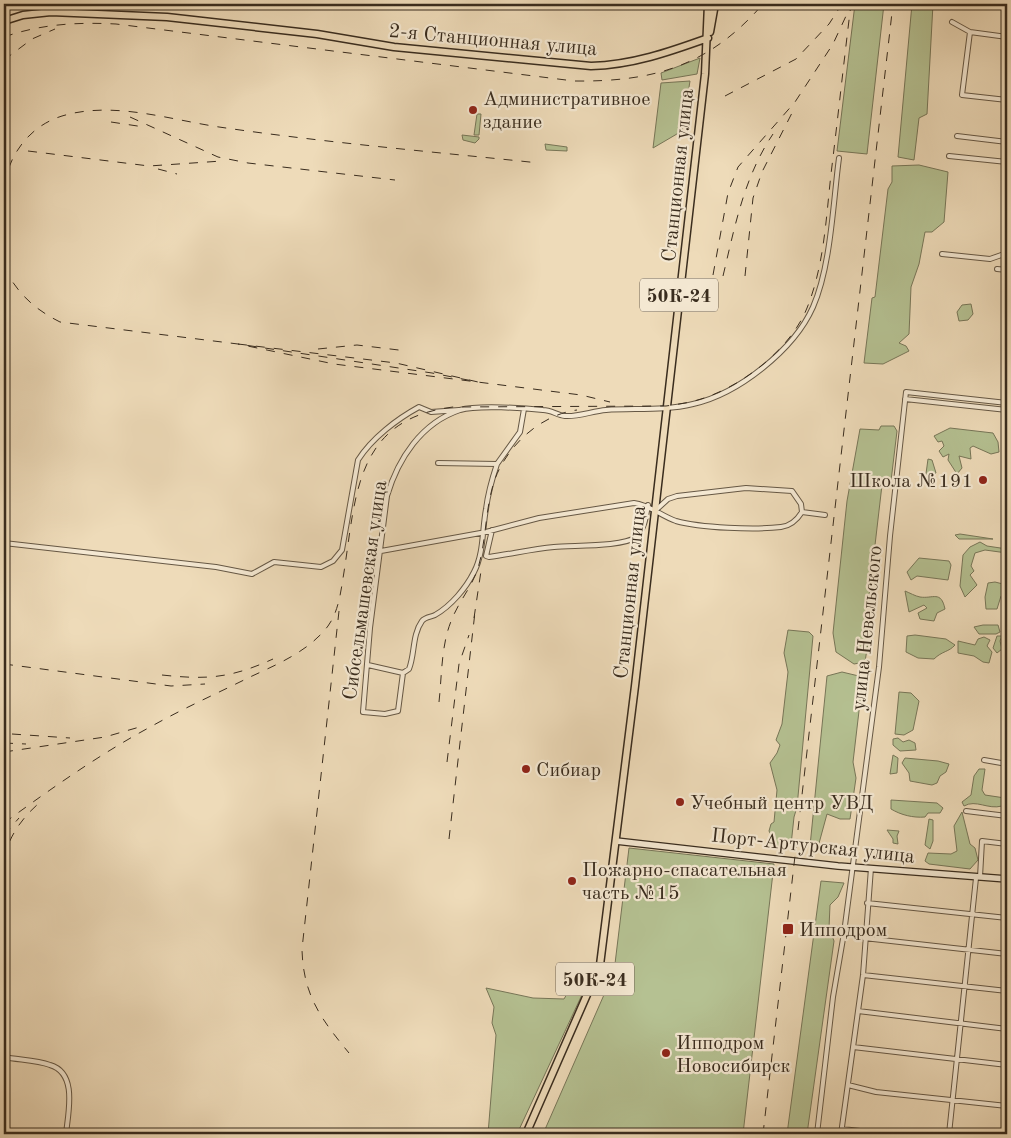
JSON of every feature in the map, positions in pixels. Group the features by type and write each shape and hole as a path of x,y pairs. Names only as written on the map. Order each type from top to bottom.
{"main road":[{"name":"Станционная улица","path":"708,4 708,38"},
{"name":"Станционная улица","path":"526,1134 596,978 600,965 655,511 708,38 715,4"},
{"name":"2-я Станционная улица","path":"4,21 23,15 51,12 167,17 317,34 404,48 591,66 613,66 639,61 708,38"}],"street":[{"path":"983,4 1007,6"},
{"path":"952,22 970,32 1007,37"},
{"path":"970,32 962,95 1007,100"},
{"path":"957,136 1007,142"},
{"path":"949,156 1007,162"},
{"name":"Сибсельмашевская улица","path":"403,673 398,710 385,714 363,712 387,496 399,462 408,449 434,424 462,410 543,410 566,416 603,410 666,409 710,399 747,379 764,367 803,326 813,306 823,270 839,158"},
{"path":"942,254 990,259 1007,253"},
{"path":"997,269 1007,270"},
{"name":"улица Невельского","path":"817,1134 833,994 844,933 879,667 906,392 1007,403"},
{"path":"905,399 1007,410"},
{"path":"4,543 216,567 252,574 274,562 321,567 333,561 342,550 358,460 365,448 403,416 419,407 431,412 462,410"},
{"path":"368,664 403,673 409,669 416,636 423,619 436,614 462,591 474,572 480,556 489,494 497,464 520,432 524,409"},
{"path":"438,463 497,464"},
{"path":"381,551 483,532 539,518 618,505 648,505 655,511 687,524 782,528 791,524 802,512 801,504 792,491 746,488 677,496 668,499 655,511"},
{"path":"492,530 486,551 486,556 489,557 554,547 575,548 624,541 635,538 643,528 648,505"},
{"path":"802,512 825,515"},
{"path":"984,760 1007,764"},
{"path":"966,811 1007,816"},
{"name":"Порт-Артурская улица","path":"616,841 853,867 1007,879"},
{"path":"949,1134 972,914 982,842 1007,844"},
{"path":"841,1134 863,975 864,938 871,868"},
{"path":"867,903 1007,918"},
{"path":"864,938 1007,954"},
{"path":"863,975 1007,991"},
{"path":"858,1011 1007,1029"},
{"path":"853,1047 1007,1064"},
{"path":"4,1057 50,1064 64,1076 70,1094 66,1134"},
{"path":"848,1085 876,1092 1007,1106"},
{"path":"842,1128 888,1134"}],"green space":[{"path":"855,4 884,4 867,154 837,151"},
{"path":"912,4 933,4 927,114 919,118 914,160 898,157"},
{"path":"700,58 697,74 662,80 661,73"},
{"path":"690,81 682,131 653,148 661,83"},
{"path":"477,114 481,114 479,135 474,135"},
{"path":"462,135 479,137 479,139 475,143 463,140"},
{"path":"545,144 567,147 567,151 546,150"},
{"path":"919,165 948,172 944,222 932,232 925,232 919,264 911,287 909,334 899,343 906,346 909,351 883,364 864,363 872,298 875,297 888,189 892,182 892,166"},
{"path":"971,304 973,314 968,320 959,321 957,312 962,305"},
{"path":"881,426 894,426 897,431 891,481 882,485 865,631 869,636 865,662 854,664 836,652 833,633 847,501 860,429 879,430"},
{"path":"950,428 993,433 998,442 999,452 991,454 973,446 970,448 971,459 959,456 962,468 957,474 948,460 949,454 943,457 939,451 944,446 942,441 938,442 934,436"},
{"path":"928,459 932,460 936,473 931,476 930,481 925,481"},
{"path":"960,534 993,539 959,539 955,535"},
{"path":"980,542 987,546 1007,549 1007,553 985,550 975,553 971,566 974,571 970,575 977,585 965,597 960,586 963,555 970,547"},
{"path":"919,558 949,561 951,565 948,580 917,576 911,580 907,572"},
{"path":"995,582 1007,585 1007,597 1001,596 997,609 986,609 985,597 988,583"},
{"path":"905,591 920,597 939,597 945,609 937,613 934,621 920,619 918,613 927,608 924,605 909,612"},
{"path":"998,625 1000,632 996,634 979,634 974,627"},
{"path":"788,630 809,632 813,636 797,807 791,845 786,849 778,848 772,842 769,831 771,824 774,822 777,790 770,763 780,745 776,740 782,724 788,672 784,653"},
{"path":"915,635 946,639 955,645 934,659 918,658 906,652 907,636"},
{"path":"997,636 1002,636 1000,641 1002,649 997,653 993,648"},
{"path":"984,637 990,640 987,646 992,652 989,663 983,662 974,656 958,653 958,641 975,645 978,639"},
{"path":"842,672 863,677 853,762 856,778 850,819 840,819 827,814 818,847 810,846 827,676"},
{"path":"899,692 911,693 919,701 913,730 904,735 895,734"},
{"path":"898,738 903,742 909,740 915,743 916,750 900,751 893,745 893,739"},
{"path":"893,755 898,758 897,773 890,774"},
{"path":"905,758 949,764 946,772 940,776 937,783 932,785 910,781 909,773 902,763"},
{"path":"979,769 985,769 982,790 985,795 1005,798 1002,806 992,807 969,804 964,806 962,802 971,795 974,776"},
{"path":"891,800 937,803 943,808 940,813 928,813 925,817 912,816 891,809"},
{"path":"962,812 970,844 975,848 978,860 970,869 929,864 925,861 928,853 951,854 957,851 954,826"},
{"path":"929,819 933,820 933,841 930,849 925,845"},
{"path":"887,830 899,831 897,836 898,844 893,843 893,839"},
{"name":"Ипподром Новосибирск","path":"629,848 774,864 743,1134 543,1134 614,972"},
{"path":"821,881 844,883 838,897 830,905 829,928 834,941 807,1134 787,1134"},
{"path":"582,978 587,984 517,1134 488,1134 496,1035 492,1023 494,1007 486,988 533,998 564,999 575,980"}],"railway":[{"path":"4,37 32,29 59,25 87,23 116,24 574,81 603,81 655,73 701,56 743,25 763,4"},
{"path":"725,96 796,59 829,24 842,4"},
{"path":"4,823 58,784 114,748 176,713 282,662 312,643 320,635 332,620 339,600 352,516 366,466 379,444 396,427 421,414 453,407 666,406 687,403 707,397 737,383 779,350 800,323 807,308 821,259 851,4"},
{"path":"763,1134 893,4"},
{"path":"713,275 728,193 738,167 795,102 833,44 846,16"},
{"path":"4,60 32,39 55,29"},
{"path":"4,185 11,162 23,142 40,126 62,116 103,110 144,113 206,125 304,138 539,163"},
{"path":"745,276 753,198 762,172 793,111"},
{"path":"130,117 218,157 248,163 395,180"},
{"path":"111,122 144,127"},
{"path":"723,276 742,202 755,167 773,134"},
{"path":"28,151 149,166 222,161"},
{"path":"158,169 177,174"},
{"path":"4,267 15,285 34,306 60,322 238,344 334,364 581,395 610,402"},
{"path":"238,344 396,363 478,382 432,373 238,344"},
{"path":"318,349 357,345 407,351"},
{"path":"439,702 448,629 478,568 492,489 497,475 513,449 535,427 563,413 577,410"},
{"path":"474,618 481,571"},
{"path":"339,611 302,949 306,980 315,1006 349,1053"},
{"path":"449,839 475,612"},
{"path":"447,762 459,664 469,635"},
{"path":"162,675 219,676 232,674 273,659"},
{"path":"4,664 171,686 205,684"},
{"path":"4,752 105,737 143,726"},
{"path":"12,734 70,738"},
{"path":"4,743 26,744"},
{"path":"4,858 16,829 38,804"},
{"path":"4,835 19,818"}],"place":[{"name":"Административное здание","path":"473,110"},
{"name":"Школа №191","path":"983,480"},
{"name":"Сибиар","path":"526,769"},
{"name":"Учебный центр УВД","path":"680,802"},
{"name":"Пожарно-спасательная часть №15","path":"572,881"},
{"name":"Ипподром","path":"788,929"},
{"name":"Ипподром Новосибирск","path":"666,1053"}]}
